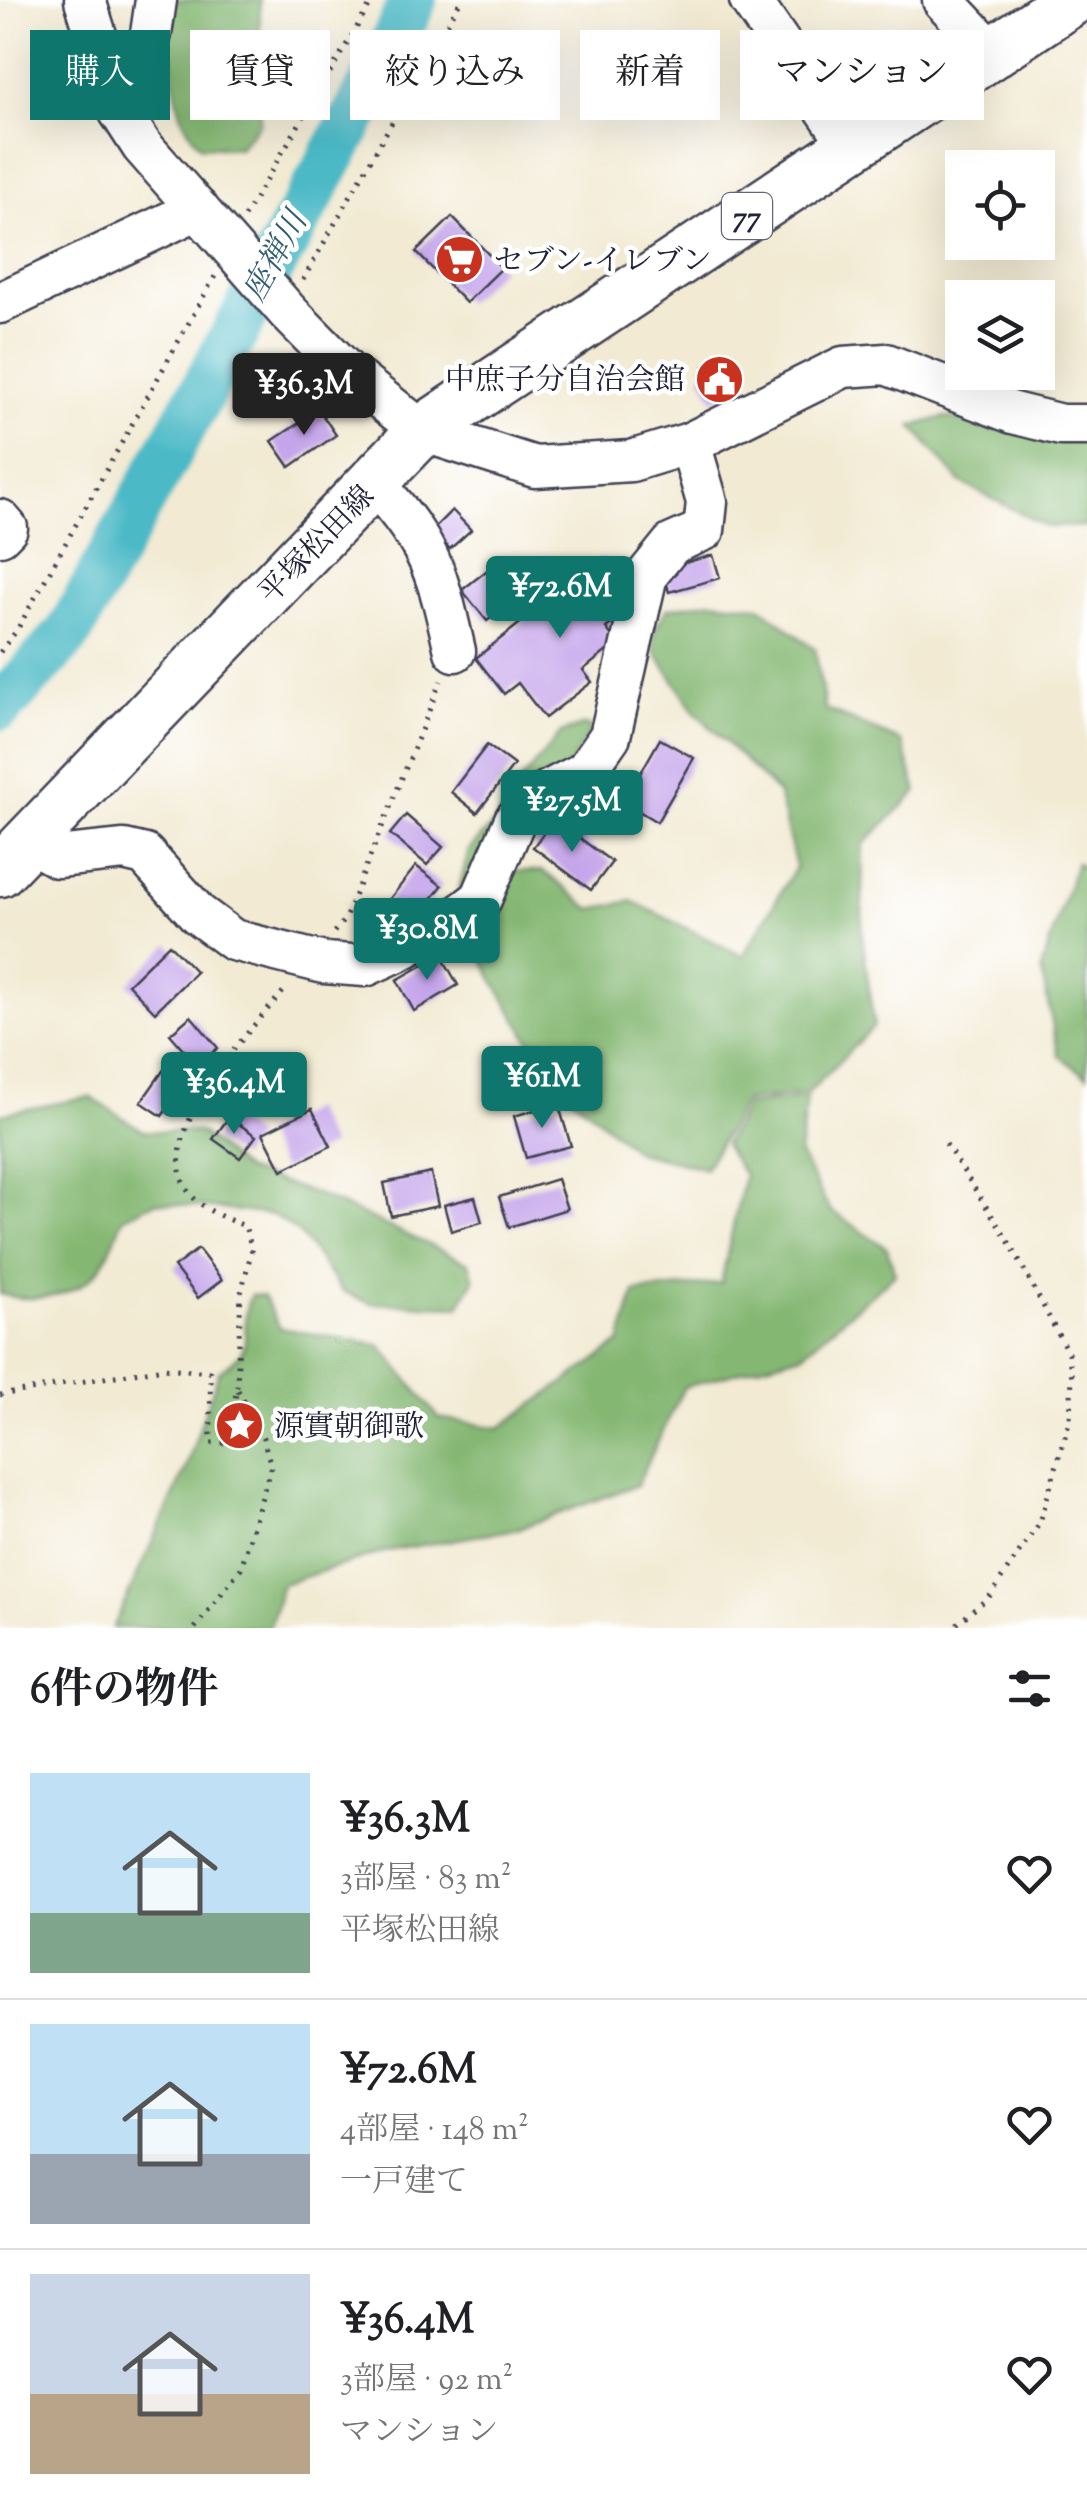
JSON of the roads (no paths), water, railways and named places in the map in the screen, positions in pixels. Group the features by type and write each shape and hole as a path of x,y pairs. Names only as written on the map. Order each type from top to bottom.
{"main road":[{"name":"平塚松田線","path":"15,856 422,431 852,147 990,50 1072,0"}],"street":[{"path":"85,0 94,30"},
{"path":"152,30 156,0"},
{"path":"750,0 852,147"},
{"path":"943,0 990,50"},
{"path":"125,120 142,146 234,251 347,372 422,431 535,467 631,460 690,443 843,367 886,364 1013,413 1061,425 1087,426"},
{"path":"0,304 198,209"},
{"path":"15,856 124,850 145,856 198,914 234,940 311,960 365,966 448,924 481,899 515,820 544,792 585,772 610,736 648,575 672,544 704,530 707,502 690,443"},
{"path":"375,484 415,528 438,578 456,651"},
{"path":"0,520 7,528 0,534"}],"waterway":[{"name":"座禅川","path":"0,707 68,634 385,62 413,0"}],"place":[{"name":"セブン-イレブン","path":"459,260"},
{"name":"中庶子分自治会館","path":"720,379"},
{"name":"源實朝御歌","path":"239,1426"}]}
